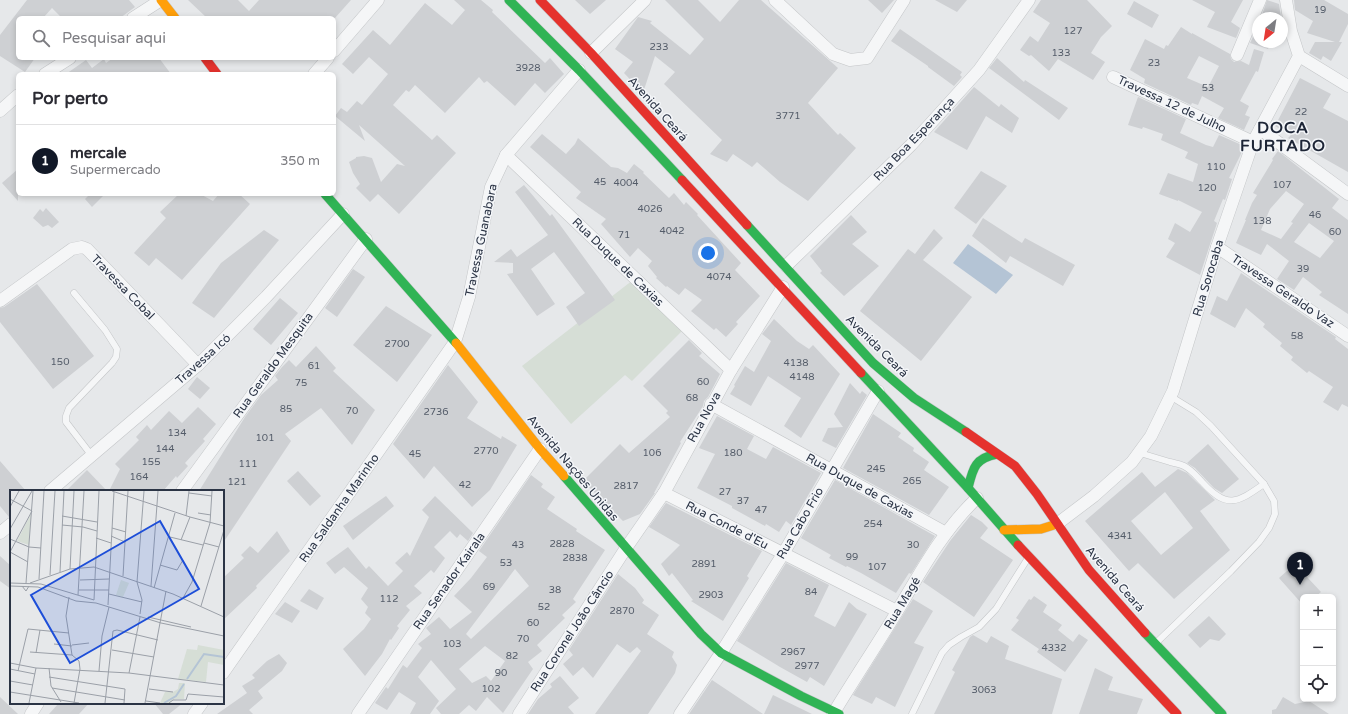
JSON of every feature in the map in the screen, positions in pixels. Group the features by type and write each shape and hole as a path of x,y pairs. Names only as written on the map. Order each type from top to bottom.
{"main road":[{"path":"161,0 173,16"},
{"path":"509,0 579,70 783,287 878,392 968,488 1004,530 1177,714"},
{"name":"Avenida Ceará","path":"540,0 592,54 873,363 914,398 949,420 1015,466 1037,494 1089,570 1155,644 1222,714"},
{"path":"206,60 216,72"},
{"name":"Avenida Nações Unidas","path":"327,196 455,342 540,449 701,634 721,653 835,713"},
{"path":"968,488 972,472 978,460 986,456 997,454"},
{"path":"1004,530 1041,529 1057,524"}],"street":[{"path":"136,16 161,0"},
{"path":"336,49 378,0"},
{"path":"592,54 645,0"},
{"path":"775,0 833,54 850,60 866,58 904,0"},
{"name":"Rua Boa Esperança","path":"786,266 917,139 978,70 1029,0"},
{"path":"1237,55 1260,0"},
{"path":"1286,0 1291,31 1299,56 1348,86"},
{"name":"Rua Sorocaba","path":"1057,524 1094,496 1132,462 1151,436 1170,396 1217,247 1253,142 1299,56"},
{"path":"48,72 67,60"},
{"path":"316,72 326,60"},
{"name":"Travessa Guanabara","path":"455,342 469,297 491,187 506,155 579,70"},
{"name":"Travessa 12 de Julho","path":"1113,77 1253,142"},
{"path":"0,112 16,97"},
{"path":"1260,128 1348,194"},
{"name":"Rua Duque de Caxias","path":"506,155 731,370"},
{"name":"Travessa Icó","path":"51,490 198,365 266,297 343,214"},
{"name":"Rua Geraldo Mesquita","path":"183,490 366,239"},
{"name":"Travessa Cobal","path":"0,301 72,250 82,247 87,249 198,365"},
{"name":"Travessa Geraldo Vaz","path":"1217,247 1348,336"},
{"name":"Rua Nova","path":"626,548 664,493 711,404 783,287"},
{"name":"Rua Saldanha Marinho","path":"224,672 455,342"},
{"name":"Rua Cabo Frio","path":"680,714 721,653 783,554 878,392"},
{"name":"Rua Duque de Caxias","path":"711,404 946,533"},
{"name":"Rua Senador Kairala","path":"362,712 540,449"},
{"name":"Rua Conde d'Eu","path":"664,493 897,611"},
{"name":"Rua Magé","path":"835,713 918,576 946,533 964,509 977,498"},
{"path":"0,533 10,525"},
{"name":"Rua Coronel João Câncio","path":"519,714 626,548"},
{"path":"31,714 37,704"},
{"path":"194,714 201,704"}],"lane":[{"path":"74,294 105,330 117,349 116,357 112,363 69,408 66,416 66,422 92,456"},
{"path":"1155,644 1259,542 1269,528 1275,514 1274,501 1264,484 1206,421 1196,412 1170,396"},
{"path":"1140,452 1183,466 1191,471 1211,492 1220,498 1227,500 1236,500 1245,497 1264,484"},
{"path":"912,714 942,653 949,645 979,627 996,608 1029,556"}],"shaded area":[{"path":"633,280 683,330 632,381 625,375 571,424 522,366"}],"water":[{"path":"968,244 1013,275 996,294 953,263"}],"building":[{"path":"27,0 129,0 135,7 123,16 60,16 52,8 45,16 16,16 16,60 34,60 25,72 0,56 0,35"},
{"path":"188,0 238,0 249,11 259,0 351,0 336,17 205,16"},
{"path":"454,0 481,0 493,10 492,12 545,63 550,58 564,74 545,93 535,83 515,106 487,81 484,83 479,77 445,113 415,85 409,92 406,90 393,105 432,140 437,135 456,153 399,214 378,194 370,202 356,188 360,184 353,173 349,162 356,157 364,156 372,158 381,182 397,164 405,166 359,125 365,141 336,117 341,108 347,112 357,101 362,105 388,74 369,57 353,74 342,64 373,30 390,45 425,3 452,25 465,10"},
{"path":"575,0 606,0 590,14"},
{"path":"665,0 698,0 720,22 739,0 761,0 838,68 808,103 838,135 840,133 856,148 808,201 780,182 757,162 752,167 733,154 727,162 710,154 722,140 664,84 675,72 655,56 643,93 624,73 633,62 615,49 638,17 652,21 650,23 690,55 704,39"},
{"path":"868,0 894,0 882,13"},
{"path":"935,0 967,0 957,12"},
{"path":"1041,0 1087,0 1112,26 1101,37 1091,53 1105,62 1093,80 1058,59 1049,71 1031,55 1029,56 1020,50 1030,36 1038,42 1050,23 1033,12"},
{"path":"1192,0 1243,0 1231,22 1240,28 1236,38 1207,27 1215,12"},
{"path":"1267,0 1279,4 1280,12 1263,12"},
{"path":"1294,0 1324,0 1348,14 1348,24 1339,42 1342,42 1331,61 1323,56 1321,60 1309,53 1315,42 1335,42 1307,33 1313,21 1295,10"},
{"path":"1134,1 1159,15 1152,28 1127,14"},
{"path":"1181,27 1230,54 1231,59 1234,62 1241,61 1249,65 1254,49 1264,52 1258,72 1256,71 1240,101 1249,106 1245,115 1250,117 1244,130 1218,118 1224,108 1202,96 1198,105 1192,103 1191,105 1144,83 1145,79 1130,70 1145,39 1164,49 1166,45 1168,46","holes":["1199,56 1219,66 1208,87 1187,78"]},
{"path":"900,29 962,72 960,75 962,77 954,86 891,41"},
{"path":"997,58 1024,82 1025,80 1068,108 1059,120 989,68"},
{"path":"86,60 92,68 103,60 104,60 106,63 110,60 160,60 170,72 69,72"},
{"path":"1300,78 1331,94 1323,108 1348,121 1348,172 1288,138 1291,135 1275,126"},
{"path":"974,87 999,107 1001,104 1019,118 1012,133 986,116 967,150 934,132"},
{"path":"1138,97 1186,119 1180,133 1213,147 1219,135 1244,146 1229,178 1232,179 1225,200 1223,199 1214,221 1217,223 1200,275 1166,257 1175,243 1168,239 1175,223 1190,232 1202,212 1178,200 1159,194 1168,173 1193,182 1198,164 1185,158 1188,152 1161,140 1163,134 1143,127 1142,129 1128,125"},
{"path":"542,134 566,154 578,138 611,167 618,168 627,173 634,164 644,172 643,173 669,198 674,193 684,205 686,202 698,214 697,215 741,263 735,270 760,296 736,322 738,324 726,337 716,328 714,330 691,311 702,300 685,288 679,295 667,286 666,287 656,278 657,277 648,266 652,261 638,248 630,257 601,224 606,219 576,198 581,192 530,147"},
{"path":"1278,151 1339,199 1332,208 1348,220 1348,314 1319,295 1322,292 1303,277 1294,290 1277,279 1289,261 1267,244 1261,255 1236,243 1252,203 1257,195 1253,193 1273,160 1272,159","holes":["1286,191 1304,204 1291,222 1293,223 1281,239 1261,230 1270,209","1309,223 1334,241 1320,258 1294,242"]},
{"path":"16,171 16,196 18,196 18,201 2,183"},
{"path":"981,171 1007,186 976,224 954,208"},
{"path":"524,185 550,216 552,214 615,300 579,326 566,307 585,293 554,252 531,269 555,304 537,316 507,274 513,273 513,263 494,262 511,249 517,257 548,235 515,192"},
{"path":"88,196 103,196 92,207 85,199"},
{"path":"177,196 204,196 213,201 217,196 241,196 250,204 182,280 156,258 149,266 134,253 166,218 160,212"},
{"path":"46,208 59,222 52,228 48,225 43,227 33,218 40,209 43,212"},
{"path":"851,215 867,232 852,244 879,266 844,296 820,273 822,271 810,256"},
{"path":"983,218 1022,243 1025,238 1075,265 1063,286 1010,256 1006,263 972,236"},
{"path":"934,229 943,238 923,260 972,297 921,361 860,311 908,249 915,254"},
{"path":"264,230 279,240 214,318 192,303 221,263"},
{"path":"353,269 365,277 337,317 325,308"},
{"path":"1241,273 1336,337 1335,339 1348,349 1348,407 1342,404 1338,411 1323,402 1333,387 1309,371 1307,373 1291,360 1293,357 1280,346 1282,343 1263,327 1265,324 1246,308 1235,328 1210,314 1217,296 1227,301"},
{"path":"37,284 94,356 53,389 0,322 0,308 4,307"},
{"path":"280,298 298,313 271,345 253,329"},
{"path":"386,306 432,335 397,382 353,345"},
{"path":"774,319 797,341 809,349 813,345 840,374 801,438 784,426 801,398 768,376 751,406 730,394 745,366 754,372 771,341 762,334"},
{"path":"689,340 702,353 699,356 720,374 708,397 704,401 703,406 680,442 681,443 655,493 640,514 623,521 583,481 620,444 629,453 670,417 666,413 668,411 643,386"},
{"path":"316,346 336,368 333,371 375,410 352,445 321,408 285,434 291,441 224,542 224,490 200,490 245,417 261,395 278,380 275,376 282,367 289,360 296,367"},
{"path":"448,365 478,402 467,418 501,439 502,436 517,445 490,490 472,507 434,466 424,479 393,444"},
{"path":"197,377 210,388 200,399 188,389"},
{"path":"850,383 860,394 862,391 867,395 836,448 822,441 828,428 843,427 834,414"},
{"path":"198,407 216,424 203,439 205,441 185,463 188,466 177,478 176,476 164,490 110,490 120,469 115,464 139,440 136,437 147,425 151,430 169,411 182,423"},
{"path":"873,414 901,433 898,437 914,448 913,451 929,462 924,470 949,487 929,515 843,468"},
{"path":"717,416 754,436 747,449 766,459 773,447 821,473 791,525 786,521 779,532 766,524 765,526 732,508 732,506 697,488 715,454 699,448"},
{"path":"1208,444 1239,479 1222,493 1214,488 1195,468 1187,463"},
{"path":"0,461 25,490 10,490 10,517 0,506"},
{"path":"1178,469 1187,473 1215,500 1200,511 1230,550 1174,599 1138,563 1129,571 1085,521 1142,472 1155,487","holes":["1165,492 1193,528 1161,555 1131,521"]},
{"path":"87,470 106,490 67,490"},
{"path":"298,471 321,496 310,506 287,481"},
{"path":"531,475 543,484 541,487 555,497 547,509 577,529 576,531 605,550 573,599 576,602 562,615 565,618 537,645 542,651 528,662 533,669 503,713 487,697 476,711 469,705 459,714 441,714 436,708 456,689 431,660 418,677 439,701 430,714 410,714 416,703 399,692 387,710 375,703 386,687 388,689 403,665 407,668 422,648 418,644 431,634 426,628 439,617 450,629 472,612 454,596 471,578 487,557 479,551","holes":["515,569 529,586 471,639 466,634","485,646 505,661 491,681 486,676 472,683 459,669"]},
{"path":"835,480 935,536 911,574 909,573 896,593 861,573 829,558 831,555 801,538"},
{"path":"386,496 394,506 353,540 343,526"},
{"path":"435,496 473,533 468,541 460,534 457,538 450,531 434,547 445,558 434,573 431,570 414,586 422,593 406,606 410,610 397,626 399,628 365,676 343,649 364,629 371,619 365,613 368,607 361,599 368,588 344,567 335,574 326,563 348,547 366,569 369,566 388,586 403,571 395,563 407,552 410,556 429,517 422,510"},
{"path":"666,503 762,551 747,576 749,578 723,621 691,601 693,600 672,573 669,576 661,564 680,545 649,527"},
{"path":"971,515 988,528 980,538 1013,560 974,617 923,582 950,541"},
{"path":"277,531 290,551 256,586 257,588 224,619 224,577 244,558 241,555 250,546 258,553"},
{"path":"0,556 10,565 10,588 0,581"},
{"path":"786,563 829,585 814,616 835,627 849,602 857,609 867,614 824,686 810,677 807,682 737,641"},
{"path":"1295,564 1321,592 1319,594 1300,594 1300,602 1279,578"},
{"path":"618,574 635,588 644,600 642,603 659,615 647,634 674,652 672,657 677,665 675,673 648,714 595,714 641,651 637,647 630,653 617,644 593,678 583,667 573,676 563,664 573,655 569,650"},
{"path":"309,589 324,598 317,610 300,601"},
{"path":"1034,596 1047,605 1043,612 1062,625 1058,630 1073,642 1079,634 1088,640 1065,672 1037,652 1039,649 1011,630 1019,620 1016,618 1029,599 1031,600"},
{"path":"913,599 933,611 914,643 924,647 895,707 876,697 872,704 853,695"},
{"path":"285,602 300,611 292,623 275,614"},
{"path":"1209,616 1226,634 1219,641 1210,639 1200,648 1188,635"},
{"path":"973,635 987,643 991,636 1009,646 1005,659 1062,679 1052,714 934,714 955,672 952,670 970,637"},
{"path":"279,654 287,663 282,671 258,691 263,698 249,710 253,714 217,714 247,693 242,686 255,678 252,675 267,661"},
{"path":"1095,668 1113,677 1108,690 1143,699 1137,714 1079,714"},
{"path":"560,676 579,698 568,707 574,714 528,714 538,699 552,687 550,684"},
{"path":"712,680 763,714 689,714"},
{"path":"773,695 812,714 764,714"},
{"path":"0,697 18,714 0,714"},
{"path":"1283,697 1295,704 1311,702 1329,714 1272,714 1272,710 1276,709"},
{"path":"58,704 88,704 79,714 49,714"},
{"path":"155,704 182,704 169,714 163,714"}],"traffic: fast":[{"path":"509,0 579,70 682,180"},
{"path":"327,196 456,343"},
{"path":"747,225 873,363 914,398 966,432"},
{"path":"861,373 968,488 1018,545"},
{"path":"968,488 976,465 979,461 997,454"},
{"path":"564,476 701,634 721,653 801,696 839,714"},
{"path":"1145,633 1222,714"}],"traffic: slow":[{"path":"161,0 173,16"},
{"path":"456,343 540,449 564,476"},
{"path":"1004,530 1041,529 1057,524"}],"traffic: jam":[{"path":"540,0 591,53 747,225"},
{"path":"206,60 216,72"},
{"path":"682,180 861,373"},
{"path":"966,432 1015,466 1037,494 1089,570 1145,633"},
{"path":"1018,545 1177,714"}],"place":[{"name":"mercale","path":"1300,585"}],"district":[{"name":"DOCA FURTADO","path":"1283,136"}]}
